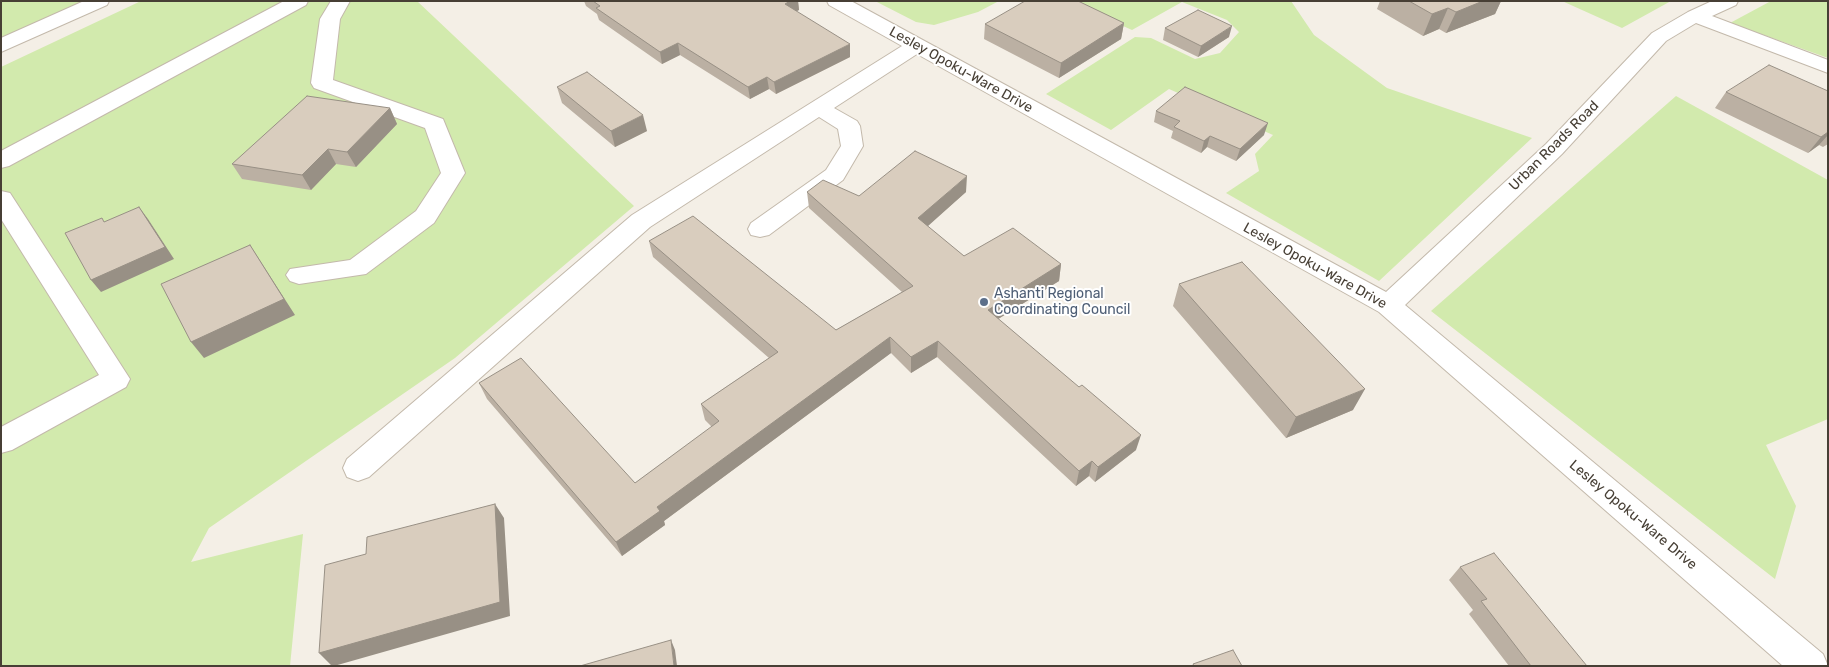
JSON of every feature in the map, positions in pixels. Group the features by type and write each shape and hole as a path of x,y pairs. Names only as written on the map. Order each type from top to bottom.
{"street":[{"path":"1,46 100,1"},
{"path":"1,161 299,1"},
{"path":"299,274 357,268 425,217 453,173 435,124 322,83 330,19 341,1"},
{"name":"Lesley Opoku-Ware Drive","path":"836,1 1388,306 1810,666"},
{"name":"Urban Roads Road","path":"1388,306 1554,149 1659,37 1695,16 1729,1"},
{"path":"1695,16 1828,67"},
{"path":"358,468 641,221 916,46"},
{"path":"760,229 834,175 852,146 849,126 819,108"},
{"path":"1,199 116,379 1,440"}],"green space":[{"path":"1,1 86,1 1,39"},
{"path":"141,1 417,1 634,206 455,358 209,528 191,562 303,534 290,666 1,666 1,67"},
{"path":"875,1 999,1 978,12 934,25 916,22"},
{"path":"1067,1 1291,1 1314,35 1387,88 1532,138 1379,281 1226,193 1259,171 1255,154 1273,135 1169,89 1111,130 1046,94 1135,37 1151,38 1195,59 1220,53 1239,32 1227,20 1182,2 1132,30"},
{"path":"1562,1 1671,1 1622,28"},
{"path":"1771,1 1828,1 1828,58 1730,23"},
{"path":"1676,96 1828,180 1828,419 1766,445 1796,506 1775,579 1431,311"}],"building":[{"path":"593,1 790,1 785,4 850,44 774,82 767,77 748,87 678,43 660,52 596,8 600,6"},
{"path":"1025,1 1078,1 1124,23 1061,63 985,24"},
{"path":"1409,1 1483,1 1456,12 1448,8 1432,14"},
{"path":"1198,10 1232,26 1201,46 1165,28"},
{"path":"1769,65 1828,91 1828,132 1821,137 1726,92"},
{"path":"587,72 643,115 611,131 557,87"},
{"path":"1185,87 1268,123 1240,149 1210,136 1204,141 1174,127 1180,121 1156,111"},
{"path":"307,96 390,108 347,152 328,149 302,175 232,164"},
{"path":"915,151 967,176 918,218 964,256 1013,228 1061,264 988,310 1079,387 1082,385 1141,435 1098,467 1092,461 1079,471 938,341 911,357 890,337 657,507 660,511 616,542 479,383 521,358 635,483 719,421 701,404 778,352 649,241 693,216 836,330 913,286 807,192 823,180 859,196"},
{"path":"139,207 165,247 91,280 65,233 102,218 104,222"},
{"path":"250,245 284,299 191,342 161,284"},
{"path":"1242,262 1365,389 1296,417 1179,284"},
{"path":"495,504 500,602 319,653 325,565 366,554 367,537"},
{"path":"1494,553 1587,666 1531,666 1481,601 1487,599 1460,567"},
{"path":"671,640 674,666 580,666"},
{"path":"1233,650 1242,666 1194,666 1193,664"}],"place":[{"name":"Ashanti Regional Coordinating Council","path":"984,302"}]}
